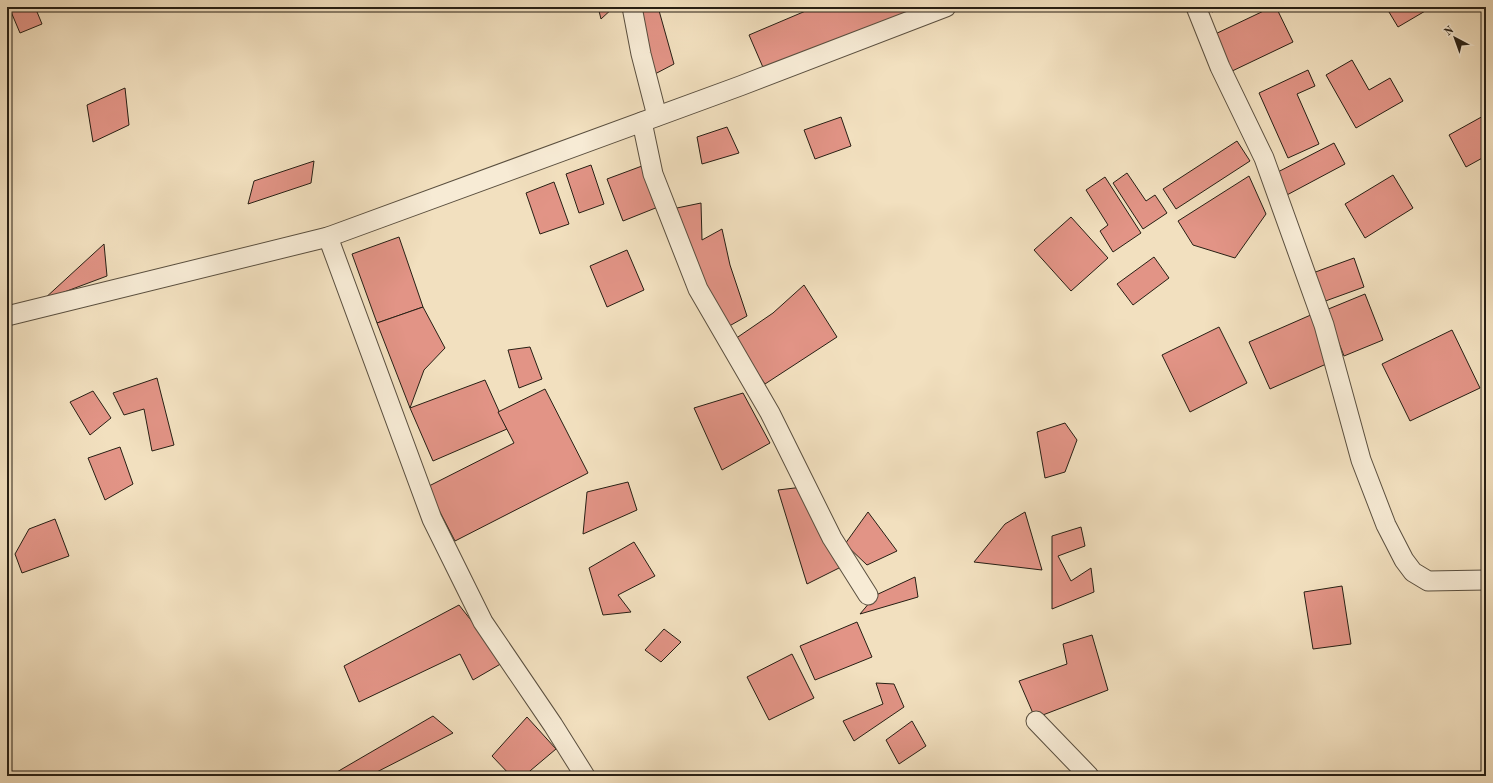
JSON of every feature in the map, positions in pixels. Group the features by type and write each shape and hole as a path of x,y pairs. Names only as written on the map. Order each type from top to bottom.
{"street":[{"path":"632,7 641,54 649,119 653,174 698,290 770,413 832,538 868,595"},
{"path":"7,316 328,237 649,119 946,7"},
{"path":"1196,7 1220,67 1264,158 1324,325 1361,460 1386,525 1404,560 1413,572 1428,580 1486,580"},
{"path":"328,237 432,519 483,622 553,724 585,776"},
{"path":"1036,721 1089,776"}],"building":[{"path":"9,7 35,7 42,24 20,33"},
{"path":"598,7 614,7 601,19"},
{"path":"636,7 658,7 674,64 653,75"},
{"path":"815,7 918,7 765,72 749,35"},
{"path":"1210,7 1222,7 1212,12"},
{"path":"1272,7 1276,7 1293,42 1228,73 1211,36"},
{"path":"1386,7 1432,7 1398,27"},
{"path":"1352,60 1369,90 1390,78 1403,101 1356,128 1326,75"},
{"path":"1308,70 1315,86 1297,94 1319,144 1288,158 1259,93"},
{"path":"125,88 129,125 93,142 87,105"},
{"path":"1485,115 1486,156 1466,167 1449,135"},
{"path":"841,117 851,146 815,159 804,130"},
{"path":"727,127 739,153 702,164 697,137"},
{"path":"1237,141 1250,161 1176,209 1163,189"},
{"path":"1334,143 1345,164 1285,196 1274,174"},
{"path":"314,161 311,183 248,204 254,181"},
{"path":"591,165 604,204 579,213 566,174"},
{"path":"642,166 658,207 623,221 607,179"},
{"path":"1127,173 1146,201 1155,195 1167,213 1143,229 1113,183"},
{"path":"1393,175 1413,208 1365,238 1345,204"},
{"path":"1249,176 1266,214 1235,258 1193,245 1178,221"},
{"path":"1105,177 1141,233 1113,252 1100,231 1108,225 1086,190"},
{"path":"554,182 569,224 540,234 526,193"},
{"path":"701,203 702,240 722,229 730,265 747,316 724,329 672,209"},
{"path":"1071,217 1108,258 1071,291 1034,250"},
{"path":"399,237 423,307 377,323 352,254"},
{"path":"104,244 107,276 43,300"},
{"path":"627,250 644,290 607,307 590,266"},
{"path":"1154,257 1169,278 1133,305 1117,284"},
{"path":"1354,258 1364,287 1320,303 1310,274"},
{"path":"804,285 837,337 765,384 735,339 773,313"},
{"path":"1365,294 1383,340 1344,356 1326,310"},
{"path":"423,307 445,348 424,370 410,408 377,323"},
{"path":"1313,314 1333,361 1270,389 1249,342"},
{"path":"1219,327 1247,383 1190,412 1162,355"},
{"path":"1452,330 1480,388 1410,421 1382,364"},
{"path":"530,347 542,379 519,388 508,350"},
{"path":"157,378 174,445 152,451 144,409 124,415 113,393"},
{"path":"485,380 507,429 433,461 410,408"},
{"path":"545,389 588,473 455,541 427,487 514,443 498,412"},
{"path":"93,391 111,418 90,435 70,402"},
{"path":"743,393 770,443 722,470 694,408"},
{"path":"1065,423 1077,440 1065,472 1045,478 1037,432"},
{"path":"120,447 133,484 105,500 88,458"},
{"path":"628,482 637,510 583,534 587,492"},
{"path":"803,487 845,565 807,584 778,490"},
{"path":"868,512 897,551 867,565 845,544"},
{"path":"1025,512 1042,570 974,562 1005,524"},
{"path":"55,519 69,556 22,573 15,554 29,529"},
{"path":"1081,527 1085,546 1058,556 1071,581 1091,568 1094,592 1052,609 1052,536"},
{"path":"634,542 655,576 618,595 631,612 603,615 589,568"},
{"path":"915,577 918,597 860,614 876,595"},
{"path":"1342,586 1351,644 1313,649 1304,592"},
{"path":"459,605 504,662 473,680 460,654 359,702 344,666"},
{"path":"857,622 872,657 815,680 800,646"},
{"path":"664,629 681,642 661,662 645,650"},
{"path":"1092,635 1108,690 1035,718 1019,681 1067,664 1063,644"},
{"path":"792,654 814,698 769,720 747,677"},
{"path":"876,683 894,684 904,707 854,741 843,721 883,704"},
{"path":"433,716 453,733 369,776 330,776"},
{"path":"527,717 556,749 524,776 511,776 492,756"},
{"path":"912,721 926,746 899,764 886,740"}]}
